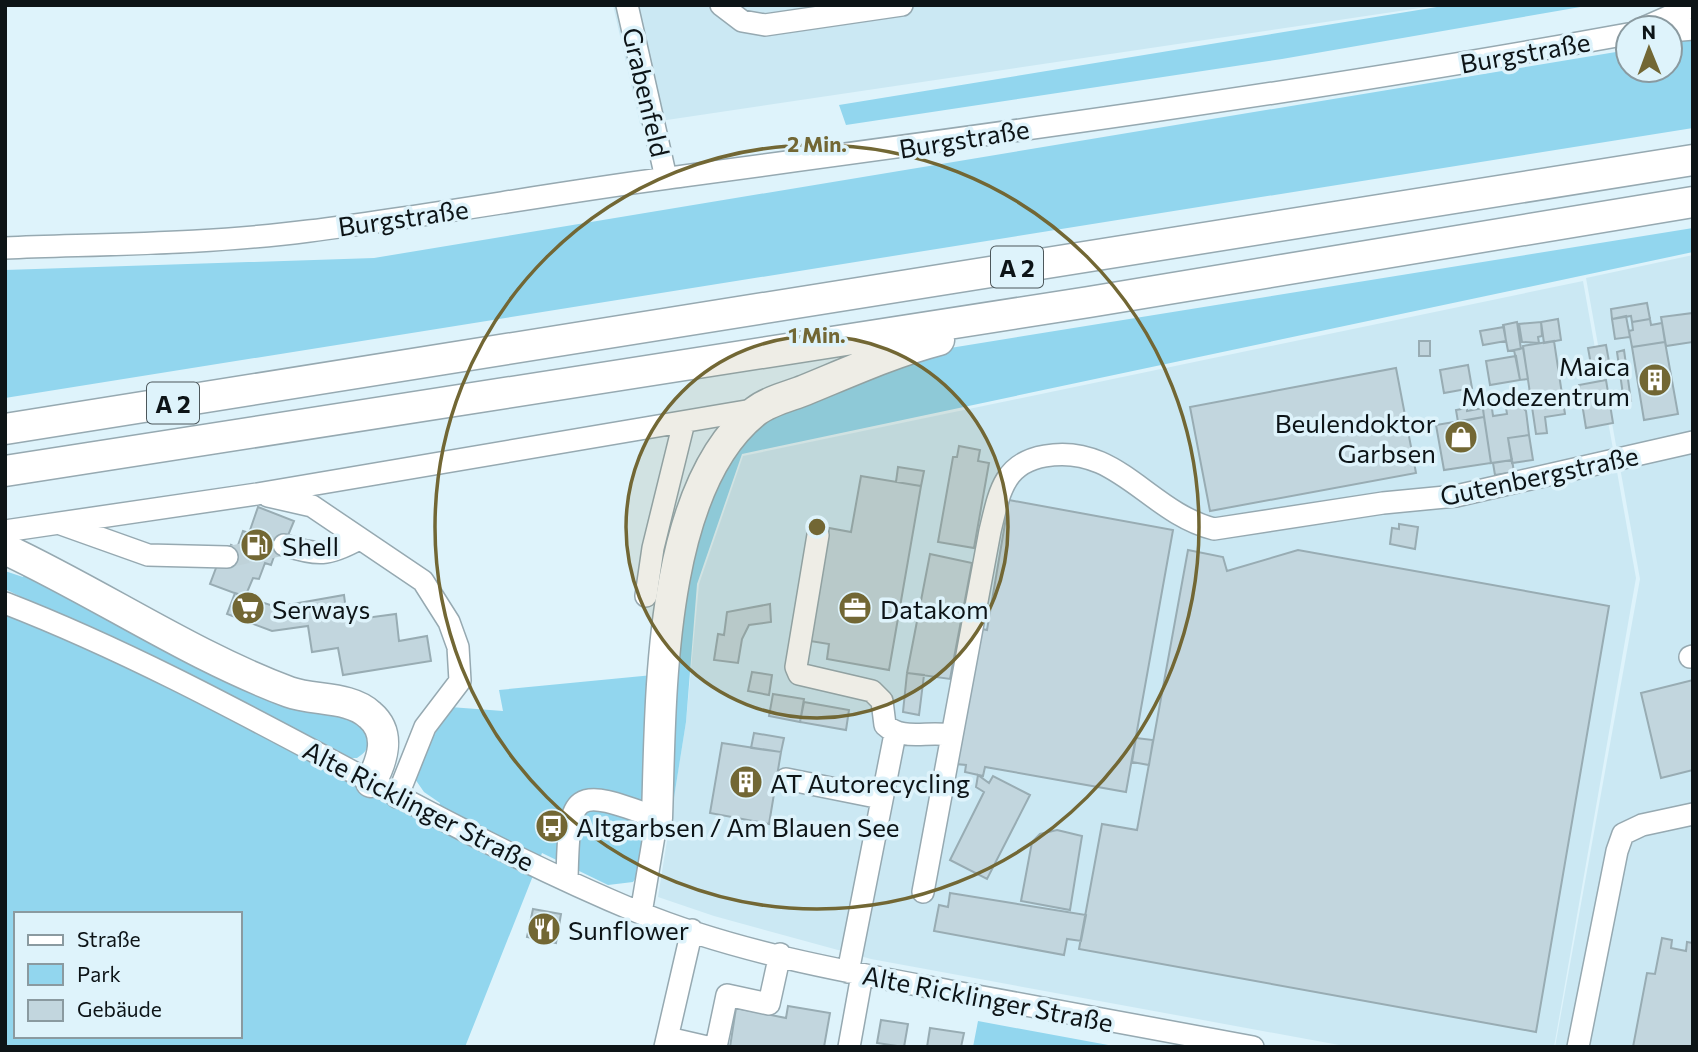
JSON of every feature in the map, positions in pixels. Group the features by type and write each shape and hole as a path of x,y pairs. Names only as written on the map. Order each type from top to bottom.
{"highway":[{"name":"A 2","path":"5,429 1693,160"},
{"name":"A 2","path":"5,471 1089,302 1693,202"},
{"path":"657,818 662,696 669,618 688,524 718,451 758,409 905,349 1089,302"},
{"path":"5,549 243,675 305,698 348,704 368,712 381,732 377,771"}],"street":[{"name":"Grabenfeld","path":"627,5 666,178"},
{"path":"722,5 742,21 765,25 848,9 902,5"},
{"path":"1675,14 1693,6"},
{"name":"Burgstraße","path":"5,248 188,241 306,231 666,178 859,154 1488,59 1614,36"},
{"path":"5,531 257,494 758,409"},
{"path":"646,596 653,548 684,422"},
{"name":"Gutenbergstraße","path":"923,892 990,531 1000,489 1014,468 1032,458 1056,454 1079,454 1096,459 1122,474 1157,502 1195,524 1214,529 1383,503 1456,496 1693,442"},
{"path":"257,494 312,506 423,581 449,622 458,647 460,681 425,727 397,797"},
{"path":"59,523 148,555 227,557"},
{"path":"818,535 796,667 799,674 879,695 885,724 895,734 905,736 930,732 951,735"},
{"path":"284,545 307,552 332,554 359,539"},
{"name":"Alte Ricklinger Straße","path":"5,603 377,771 397,797 641,913 692,930 855,973 1253,1047"},
{"path":"377,771 408,737 425,727"},
{"name":"Alte Ricklinger Straße","path":"855,973 881,798 895,734"},
{"path":"786,779 881,798"},
{"path":"567,879 570,816 579,804 587,799 598,799 657,818 641,913"},
{"path":"1578,1047 1617,851 1623,834 1642,825 1693,814"},
{"path":"692,930 666,1043 707,1047"},
{"path":"716,1047 727,995 769,1004 780,954"},
{"path":"849,1047 855,973"}],"shaded area":[{"path":"613,5 1440,5 640,124"},
{"path":"1693,255 1693,1047 1555,1047 1640,579 1586,278"},
{"path":"1583,281 1636,578 1554,1047 1350,1047 871,959 714,916 658,897 686,722 699,584 743,456"}],"green space":[{"path":"1449,5 1592,5 1282,59 846,125 839,105"},
{"path":"1684,40 1693,41 1693,128 5,398 5,270 374,258 1614,52 1614,84 1684,84"},
{"path":"1693,228 1693,252 742,454 697,584 686,722 669,829 633,882 608,885 542,853 465,1047 5,1047 5,613 169,684 433,822 440,803 424,792 415,779 419,762 450,707 503,711 499,690 653,675 688,574 709,494 733,450 772,415 944,349"},
{"path":"5,571 23,577 26,571 361,722 368,746 357,758 349,758 5,589"},
{"path":"978,1021 1119,1047 973,1047"}],"building":[{"path":"1647,303 1650,319 1632,322 1631,316 1612,319 1611,309"},
{"path":"1693,313 1693,342 1666,346 1661,317"},
{"path":"1626,316 1630,337 1615,339 1612,319"},
{"path":"1558,319 1561,340 1544,343 1541,322"},
{"path":"1650,319 1651,325 1662,323 1665,342 1632,347 1629,331 1633,330 1632,322"},
{"path":"1517,322 1521,349 1508,351 1503,325"},
{"path":"1541,322 1542,336 1538,337 1539,343 1522,342 1519,324"},
{"path":"1504,327 1506,341 1483,345 1480,331"},
{"path":"1419,341 1430,341 1430,356 1419,356"},
{"path":"1554,341 1565,414 1545,417 1547,433 1536,434 1523,346"},
{"name":"Maica Modezentrum","path":"1665,342 1678,414 1644,420 1632,347"},
{"path":"1606,345 1610,367 1592,370 1588,348"},
{"path":"1523,348 1528,379 1520,380 1514,350"},
{"path":"1624,350 1631,401 1624,402 1617,352"},
{"path":"1516,356 1520,380 1490,385 1486,361"},
{"path":"1468,365 1472,388 1444,393 1440,370"},
{"path":"1396,368 1416,473 1210,511 1190,407"},
{"path":"1606,380 1613,423 1586,428 1579,385"},
{"path":"1516,400 1526,411 1529,435 1508,438 1512,460 1491,463 1482,403 1491,401 1493,416 1507,414 1505,401"},
{"path":"1467,408 1467,411 1483,408 1484,417 1458,422 1456,410"},
{"path":"1484,417 1491,463 1444,470 1436,425"},
{"path":"1529,435 1533,460 1512,463 1508,438"},
{"path":"959,446 980,450 978,461 989,463 974,548 938,542 953,457 957,457"},
{"path":"1512,460 1514,472 1495,475 1493,463"},
{"path":"898,467 924,471 921,486 896,482"},
{"path":"861,476 921,486 889,670 827,659 829,644 810,641 829,528 851,532"},
{"path":"1009,500 1173,530 1126,792 985,767 983,776 965,772 966,765 956,764 982,629 987,630"},
{"path":"258,507 294,521 282,550 277,548 271,565 265,563 259,579 253,578 245,597 210,584 219,560 225,562 231,545 237,548 243,531 249,533"},
{"path":"1399,524 1418,527 1415,549 1390,544 1392,528 1399,529"},
{"path":"1188,550 1223,557 1227,571 1298,550 1609,606 1536,1032 1079,949 1102,824 1137,830"},
{"path":"930,554 972,563 950,679 907,673"},
{"path":"235,593 276,607 344,595 347,618 352,618 350,607 364,605 366,618 396,614 399,641 427,636 431,661 343,675 338,648 312,652 308,626 272,631 227,614"},
{"path":"770,604 771,622 749,625 742,639 738,663 714,660 718,634 724,635 727,612"},
{"path":"752,672 772,675 769,695 748,691"},
{"path":"907,673 924,675 919,715 903,712"},
{"path":"1693,680 1693,770 1661,778 1641,693"},
{"path":"773,694 804,699 800,722 769,716"},
{"path":"804,702 849,710 846,730 800,722"},
{"path":"754,733 784,738 781,752 751,748"},
{"path":"1136,738 1153,740 1149,765 1132,762"},
{"name":"AT Autorecycling","path":"722,743 781,752 769,824 710,813"},
{"path":"978,775 989,783 993,776 1030,795 987,879 950,860 984,792 976,787"},
{"path":"1057,830 1082,836 1070,910 1021,901 1032,842 1040,834"},
{"path":"950,893 1086,915 1081,941 1067,939 1064,955 934,931 939,905 948,907"},
{"name":"Sunflower","path":"533,909 561,914 556,943 527,937"},
{"path":"1662,938 1672,940 1671,948 1686,951 1687,942 1693,943 1693,1047 1633,1047 1647,973 1655,974"},
{"path":"788,1006 830,1013 824,1047 730,1047 736,1008 786,1018"},
{"path":"881,1020 908,1024 904,1047 877,1043"},
{"path":"930,1028 964,1033 961,1047 927,1047"}],"tunnel":[{"path":"227,557 284,545"}],"place":[{"name":"Maica Modezentrum","path":"1655,380"},
{"name":"Beulendoktor Garbsen","path":"1461,437"},
{"name":"Shell","path":"257,545"},
{"name":"Serways","path":"248,608"},
{"name":"Datakom","path":"855,608"},
{"name":"AT Autorecycling","path":"746,782"},
{"name":"Altgarbsen / Am Blauen See","path":"552,826"},
{"name":"Sunflower","path":"544,929"}]}
